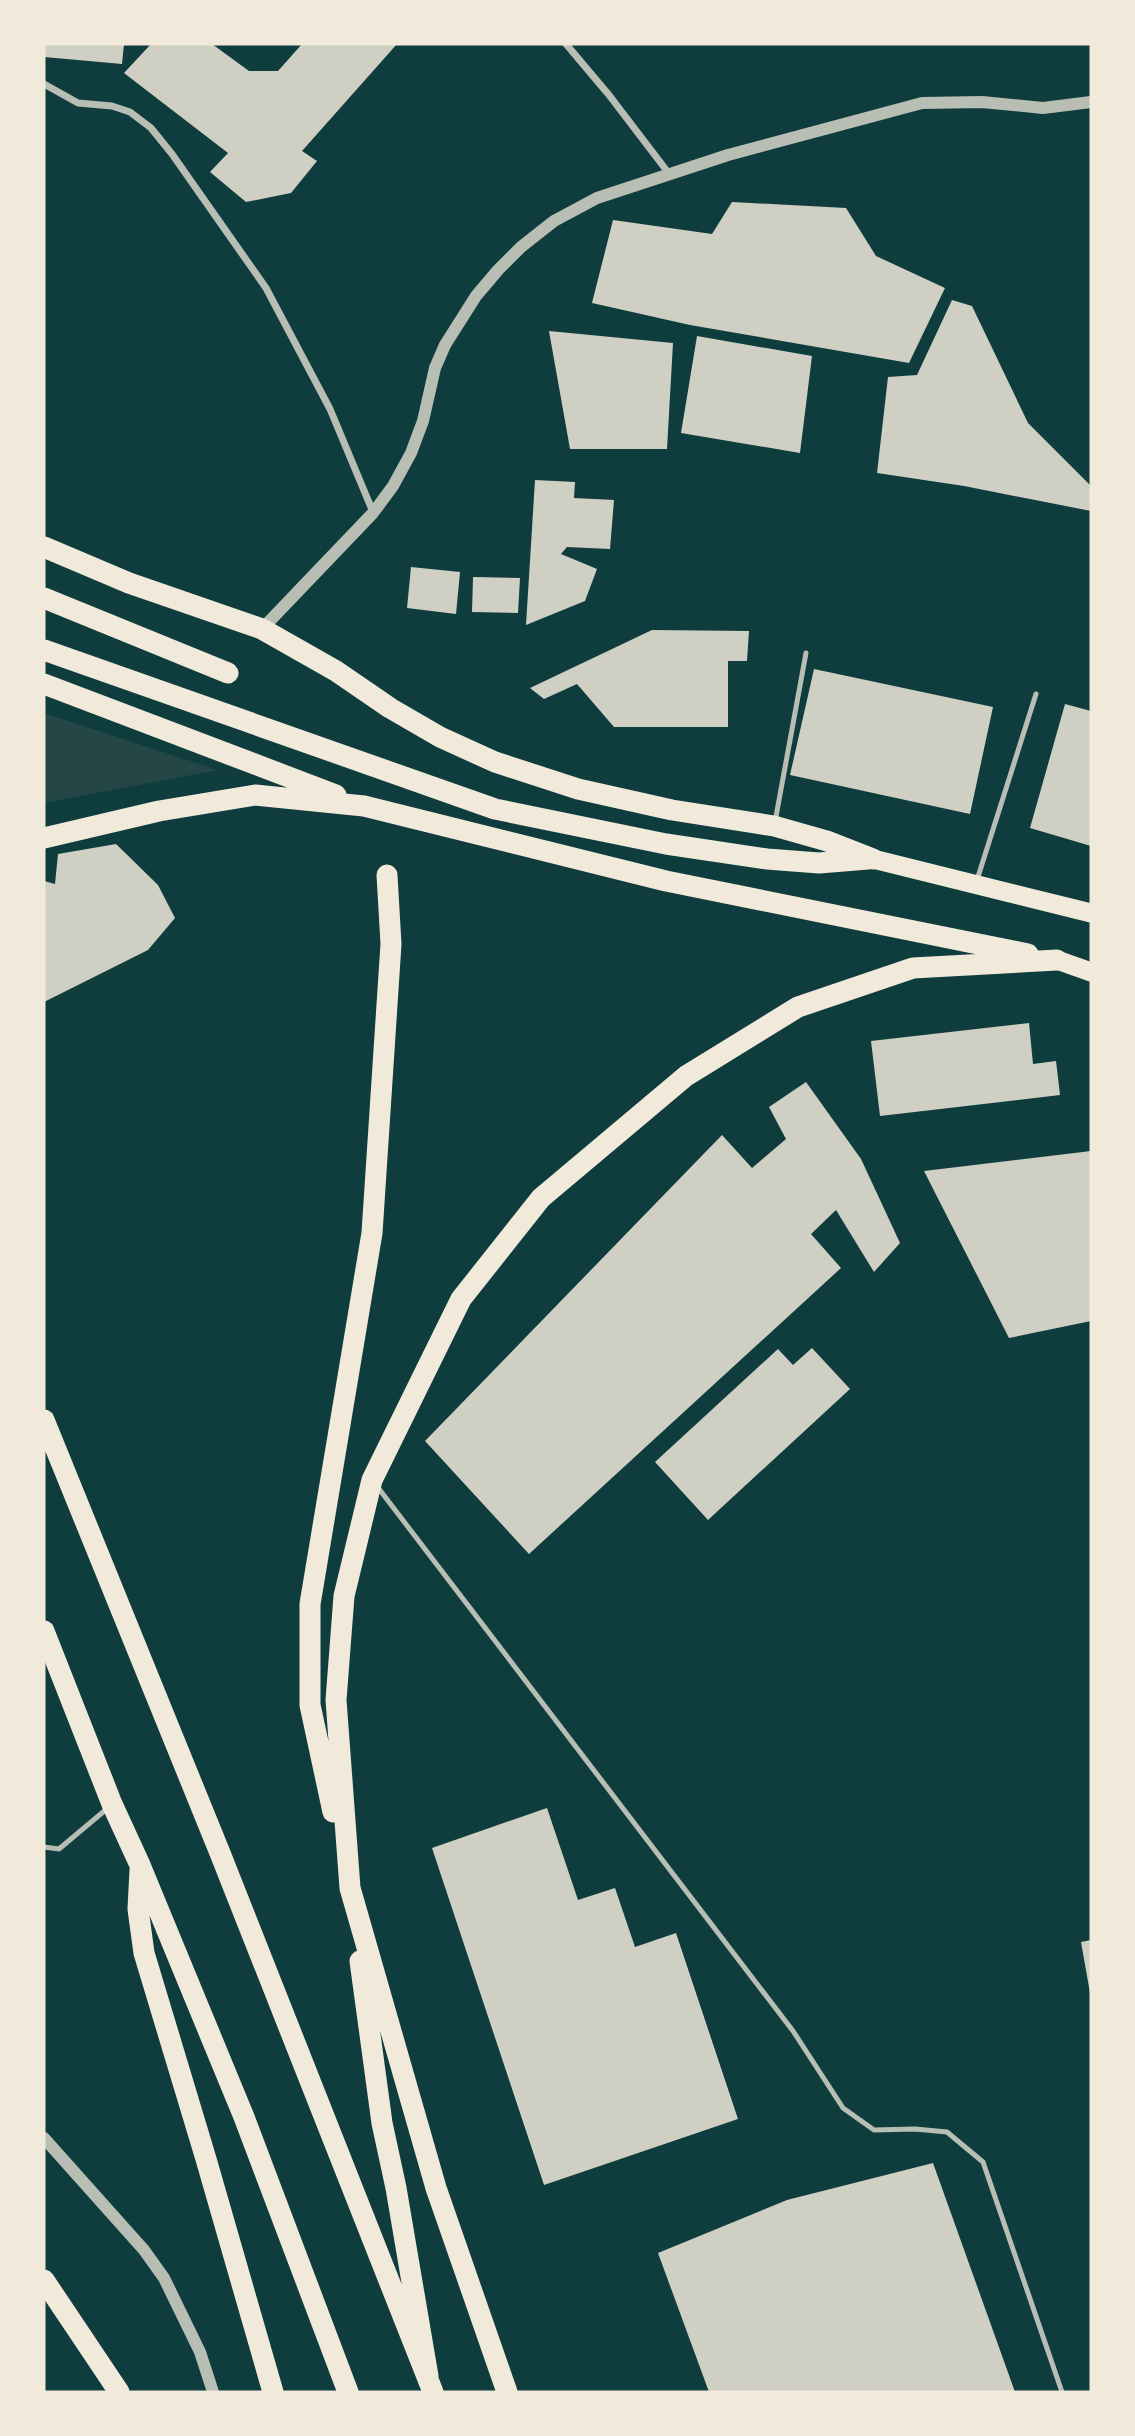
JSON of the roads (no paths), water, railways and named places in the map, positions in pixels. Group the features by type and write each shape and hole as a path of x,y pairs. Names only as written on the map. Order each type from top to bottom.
{"highway":[{"path":"44,547 129,583 262,629 336,671 390,708 440,737 495,762 578,789 672,810 774,825 873,859 1091,913"},
{"path":"44,598 228,673"},
{"path":"44,650 495,809 666,844 767,859 819,863 873,859"},
{"path":"44,684 363,806 666,881 1057,960 1091,972"},
{"path":"44,838 159,811 255,795 363,806"},
{"path":"387,875 391,944 372,1233 310,1604 310,1705 350,1888 436,2188 507,2392"},
{"path":"431,2384 382,2123 350,1888 336,1700 344,1596 372,1480 461,1299 541,1198 686,1076 798,1007 913,968 1057,960"},
{"path":"44,1420 215,1840 431,2384"},
{"path":"44,1631 112,1804 244,2117 348,2392"},
{"path":"140,1865 138,1909 144,1954 273,2392"},
{"path":"44,2280 119,2392"}],"street":[{"path":"566,44 670,175"},
{"path":"44,84 78,103 112,106 130,112 151,128 172,154 266,288 330,409 373,513"},
{"path":"262,629 373,513 393,486 411,453 423,421 435,368 445,345 476,296 498,270 521,247 554,221 597,198 774,141 922,103 982,103 1043,108 1091,102"},
{"path":"44,2138 144,2250 164,2278 200,2352 214,2392"}],"lane":[{"path":"774,825 806,653"},
{"path":"976,883 1036,694"},
{"path":"372,1480 793,2031 843,2108 874,2130 915,2129 947,2133 983,2162 1062,2392"},
{"path":"44,1847 59,1849 112,1804"}]}
